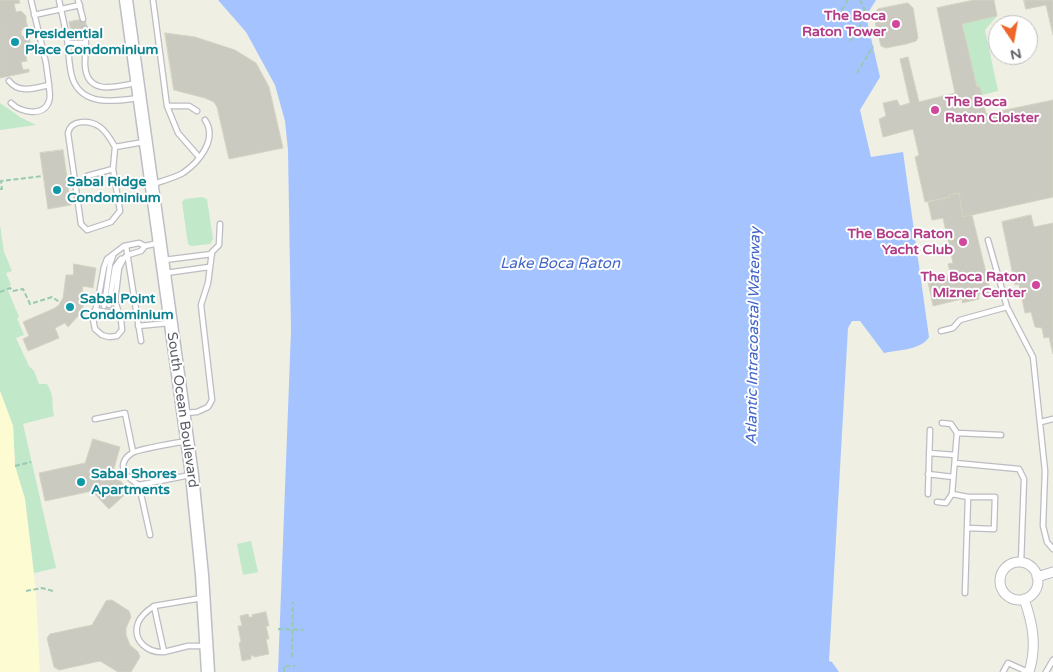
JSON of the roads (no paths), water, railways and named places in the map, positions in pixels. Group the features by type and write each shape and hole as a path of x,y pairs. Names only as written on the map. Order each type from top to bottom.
{"main road":[{"name":"South Ocean Boulevard","path":"126,0 192,475 204,598 208,672"}],"street":[{"path":"1020,562 1031,567 1037,577 1038,582 1034,593 1024,599 1012,599 1003,592 1000,586 1001,574 1004,569 1009,565 1020,562"},
{"path":"1037,577 1053,572"},
{"path":"1024,599 1032,620 1034,638 1033,655 1028,672"}],"lane":[{"path":"12,103 23,111 30,112 43,109 50,99 46,63 31,0"},
{"path":"59,0 74,82 84,94 102,102 140,98"},
{"path":"78,0 83,19"},
{"path":"153,0 167,106 178,132 198,157"},
{"path":"34,15 80,6"},
{"path":"85,29 86,72 88,80 94,86 111,87 138,83"},
{"path":"68,43 86,43"},
{"path":"9,81 12,85 22,89 49,85"},
{"path":"167,106 189,106 197,111"},
{"path":"152,185 182,173 198,157 208,144 211,130 205,120"},
{"path":"81,122 91,123 100,127 108,135 115,147 113,168 120,211 111,222 88,230 81,224 68,133 73,124 81,122"},
{"path":"115,147 146,142"},
{"path":"87,176 113,168"},
{"path":"183,413 197,412 208,407 212,400 201,305 208,283 212,254 219,245 220,224"},
{"path":"988,240 1007,307 1033,357 1045,471 1043,526 1047,542 1053,549"},
{"path":"126,256 119,268 115,302 121,319 122,330 117,336 109,337 102,335 95,329 92,319 107,259 124,246 139,243 145,246 160,243"},
{"path":"126,246 140,341"},
{"path":"113,256 110,264 106,305 115,267 120,259 141,251 145,246"},
{"path":"162,261 212,254"},
{"path":"164,274 209,268"},
{"path":"942,332 953,328 960,320 1007,307"},
{"path":"95,310 119,314"},
{"path":"138,326 171,322"},
{"path":"95,419 124,413 133,452"},
{"path":"1041,422 1053,419"},
{"path":"937,502 946,503 952,494 957,433 951,424 942,423"},
{"path":"928,494 930,430"},
{"path":"957,433 1001,435"},
{"path":"187,441 133,452 123,467 124,474 140,485 192,475"},
{"path":"929,453 955,455"},
{"path":"955,463 1019,469 1024,479 1020,562"},
{"path":"928,474 954,477"},
{"path":"140,485 150,535"},
{"path":"952,494 995,497 994,529 967,528"},
{"path":"965,593 968,496"},
{"path":"204,598 154,606 145,613 138,623 138,633 146,650 156,653 188,646 207,646"},
{"path":"154,606 164,652"},
{"path":"1046,672 1053,660"},
{"path":"1003,672 1008,664 1028,672"}],"water":[{"name":"Lake Boca Raton","path":"218,0 876,0 866,16 880,77 860,110 871,157 903,152 929,337 921,345 884,353 860,321 852,321 848,328 829,661 832,662 839,672 278,672 291,331 288,150 285,121 275,85 246,32"}],"place":[{"name":"The Boca Raton Tower","path":"896,24"},
{"name":"Presidential Place Condominium","path":"15,42"},
{"name":"The Boca Raton Cloister","path":"935,110"},
{"name":"Sabal Ridge Condominium","path":"57,190"},
{"name":"The Boca Raton Yacht Club","path":"963,242"},
{"name":"The Boca Raton Mizner Center","path":"1036,285"},
{"name":"Sabal Point Condominium","path":"70,307"},
{"name":"Sabal Shores Apartments","path":"81,482"}],"water label":[{"name":"Atlantic Intracoastal Waterway","path":"754,336"}]}
